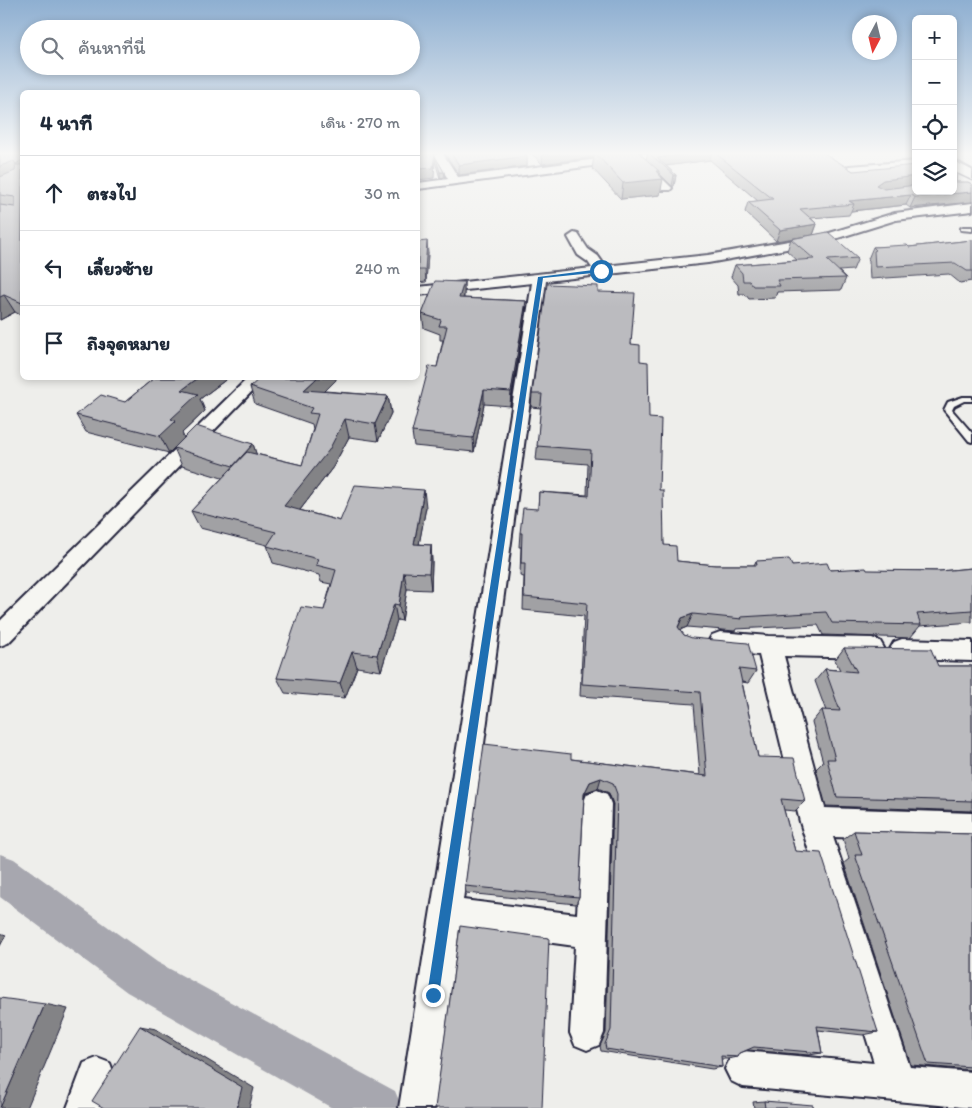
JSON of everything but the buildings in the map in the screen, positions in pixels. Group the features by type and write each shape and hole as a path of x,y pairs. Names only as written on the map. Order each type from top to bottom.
{"street":[{"path":"420,290 708,259 826,238 895,217 972,207"},
{"path":"574,237 583,252 593,259 601,271"},
{"path":"416,1108 540,277"},
{"path":"0,636 255,380"},
{"path":"696,640 769,646 972,651"},
{"path":"769,646 814,822 898,1084"},
{"path":"587,1033 597,804"},
{"path":"814,822 972,827"},
{"path":"445,913 592,932"},
{"path":"743,1069 972,1090"},
{"path":"85,1108 97,1076"}],"lane":[{"path":"963,230 972,229"},
{"path":"972,399 963,399 950,404 948,410 972,439"}],"waterway":[{"path":"0,873 142,977 378,1108"}],"route":[{"path":"433,995 540,277 601,271"}]}
